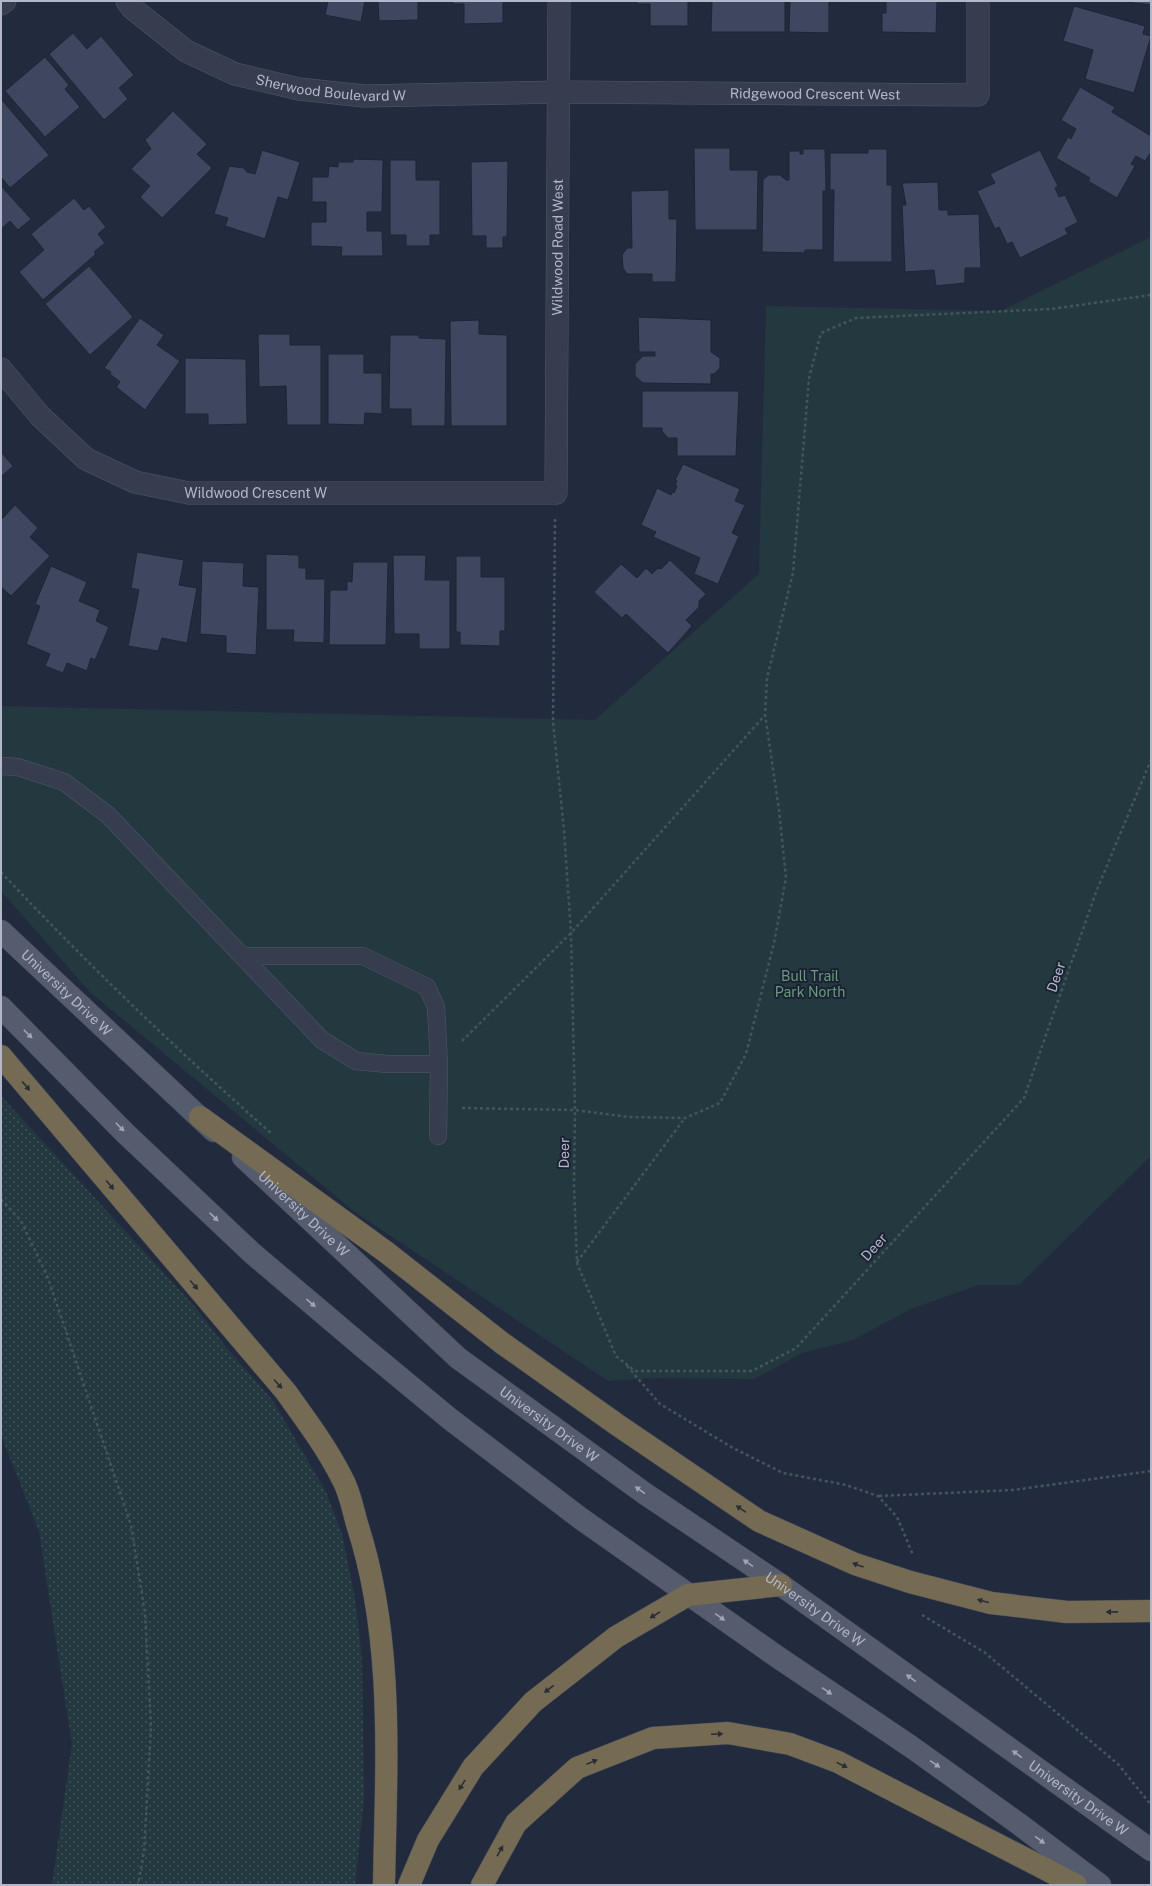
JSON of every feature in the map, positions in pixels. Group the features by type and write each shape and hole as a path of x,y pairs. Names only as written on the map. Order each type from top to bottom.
{"highway":[{"path":"1,1056 286,1392 319,1439 343,1479 366,1551 380,1627 387,1725 384,1885"},
{"path":"200,1117 386,1252 502,1343 619,1426 759,1520 855,1564 910,1582 991,1603 1067,1612 1151,1611"},
{"path":"409,1885 428,1840 473,1767 533,1702 616,1637 688,1595 782,1585"},
{"path":"482,1885 516,1823 577,1768 653,1738 728,1733 790,1744 838,1762 1076,1885"}],"main road":[{"name":"University Drive W","path":"1,931 458,1358 644,1493 782,1585 1151,1850"},
{"path":"1,1007 125,1133 252,1253 363,1348 450,1419 580,1518 779,1658 923,1755 1019,1824 1100,1885"}],"street":[{"path":"1,4 5,1"},
{"name":"Sherwood Boulevard W","path":"127,1 132,8 186,51 235,74 300,89 364,96 558,92"},
{"name":"Wildwood Road West","path":"556,493 558,1"},
{"name":"Ridgewood Crescent West","path":"558,92 978,95 978,1"},
{"name":"Wildwood Crescent W","path":"1,369 40,416 86,459 135,482 189,493 556,493"}],"lane":[{"path":"1,766 18,767 64,782 108,815 322,1040 356,1061 387,1064 439,1064"},
{"path":"242,956 363,956 427,987 436,1007 439,1064 438,1136"}],"path":[{"path":"438,1108 575,1110 629,1117 685,1118 720,1103 746,1054 774,943 786,878 779,810 765,714 767,678 793,573 809,378 821,333 856,318 1051,309 1151,296"},
{"name":"Deer","path":"556,493 553,722 564,831 571,933 575,1110 574,1186 577,1263 616,1356 635,1371 752,1371 796,1348 1024,1098 1096,892 1151,760"},
{"path":"439,1064 571,933 765,714"},
{"path":"1,872 51,926 123,998 214,1083 274,1136"},
{"path":"577,1263 685,1118"},
{"path":"1,1199 22,1221 48,1278 130,1525 145,1613 151,1726 144,1852 138,1885"},
{"path":"622,1360 660,1404 733,1448 783,1473 846,1485 878,1496 1013,1490 1151,1471"},
{"path":"878,1496 897,1517 917,1564 904,1604 984,1652 1118,1764 1151,1805"}],"green space":[{"name":"Bull Trail Park North","path":"1151,237 1151,1156 1019,1285 978,1285 911,1309 853,1340 802,1353 754,1379 658,1378 608,1381 355,1212 90,992 1,891 1,706 595,720 759,574 766,306 1001,311"},
{"path":"1,1096 195,1307 225,1346 273,1401 326,1492 342,1534 355,1599 362,1659 364,1799 355,1885 52,1885 72,1744 39,1531 1,1435"}],"building":[{"path":"328,1 365,1 361,22 325,15"},
{"path":"378,1 418,1 418,20 379,21"},
{"path":"453,1 503,1 503,23 464,24 464,4 453,4"},
{"path":"637,1 688,1 688,26 650,26 650,4 637,4"},
{"path":"712,1 785,1 785,32 711,32"},
{"path":"790,1 861,1 829,2 829,33 789,32"},
{"path":"886,1 937,1 936,33 882,32 882,13 886,13"},
{"path":"1119,1 1151,1 1151,5"},
{"path":"1074,6 1145,26 1143,34 1151,36 1134,93 1085,79 1093,50 1063,41"},
{"path":"73,33 87,49 101,36 134,75 119,88 128,99 104,120 49,54"},
{"path":"45,57 69,85 65,89 80,107 45,137 5,91"},
{"path":"1080,87 1115,107 1112,112 1151,136 1151,152 1145,161 1136,156 1131,164 1135,166 1117,198 1088,181 1090,178 1056,158 1068,137 1071,139 1076,129 1061,120"},
{"path":"1,99 49,155 10,188 1,177"},
{"path":"173,111 207,144 197,154 212,168 162,218 140,197 150,186 131,169 151,149 145,140"},
{"path":"694,148 730,148 730,170 758,170 757,230 695,230"},
{"path":"803,149 825,149 826,191 823,191 823,250 805,250 805,253 762,252 763,179 769,175 780,175 786,180 789,180 789,151 800,151 800,154 803,154"},
{"path":"868,149 887,149 887,185 892,185 892,262 833,262 834,190 830,190 830,153 868,153"},
{"path":"262,150 300,162 288,200 278,197 265,239 225,226 228,218 214,214 229,166 244,168 247,172 255,174"},
{"path":"1040,150 1058,186 1055,188 1059,197 1065,195 1078,222 1065,229 1068,234 1020,258 1012,242 1007,244 999,227 995,229 977,191 995,183 990,174"},
{"path":"353,159 383,160 382,212 367,212 367,231 382,231 383,256 341,256 342,247 311,246 311,222 326,222 326,202 312,202 312,177 328,177 329,166 338,167 338,162 353,162"},
{"path":"390,160 416,160 416,180 440,180 440,235 430,235 430,246 406,246 406,235 390,235"},
{"path":"508,161 507,237 503,237 503,248 486,248 486,236 472,236 471,162"},
{"path":"938,182 939,210 948,210 948,215 979,214 981,268 965,268 965,283 936,286 934,270 905,272 902,205 906,205 902,183"},
{"path":"1,186 31,219 18,230 10,221 1,229"},
{"path":"669,190 669,219 677,219 676,282 652,282 652,274 627,274 623,268 622,255 627,248 632,248 631,191"},
{"path":"74,198 84,210 89,206 106,227 98,234 105,243 94,252 96,254 43,300 19,272 44,250 31,234"},
{"path":"89,266 133,317 90,355 45,304"},
{"path":"638,317 711,320 711,352 720,358 720,368 714,374 711,374 711,384 643,383 635,376 635,364 643,356 655,356 655,352 639,352"},
{"path":"140,318 164,335 157,345 180,361 145,410 116,387 120,382 110,374 111,372 104,368"},
{"path":"479,320 479,334 507,335 507,426 451,426 450,321"},
{"path":"258,334 290,334 290,345 321,345 321,425 287,425 286,386 259,387"},
{"path":"390,335 419,335 419,338 446,339 445,426 411,426 411,409 389,409"},
{"path":"328,354 364,354 364,373 382,373 382,414 365,413 364,425 328,424"},
{"path":"185,358 246,359 247,424 208,425 208,414 185,414"},
{"path":"642,391 739,391 736,456 677,456 677,438 668,438 662,431 662,428 642,428"},
{"path":"1,452 13,466 1,477"},
{"path":"683,464 740,489 735,501 745,505 732,533 739,536 718,584 694,574 700,558 653,537 656,532 641,525 657,488 671,495 672,492 674,493 677,486 675,485 677,481 675,480"},
{"path":"15,505 38,528 30,537 50,556 11,596 1,587 1,520"},
{"path":"137,552 184,560 179,585 197,588 187,643 162,638 158,651 128,646 139,590 131,588"},
{"path":"266,554 299,555 299,568 306,568 306,579 325,579 324,643 293,642 294,630 266,630"},
{"path":"393,555 426,555 425,580 450,580 450,649 419,649 419,634 394,634"},
{"path":"456,556 481,556 481,577 505,577 505,631 500,631 500,646 460,645 460,632 456,632"},
{"path":"670,560 706,594 699,601 699,607 686,620 692,626 668,653 626,614 622,618 594,592 621,564 637,578 646,568 652,574 658,568 661,569"},
{"path":"202,561 244,563 243,586 259,587 256,655 226,653 226,636 200,634"},
{"path":"353,562 388,562 386,645 329,645 330,590 347,590 347,581 352,582"},
{"path":"51,566 87,582 79,601 100,610 96,621 109,627 95,660 91,658 87,671 67,663 63,673 45,666 50,654 26,644 40,606 35,604"}]}
